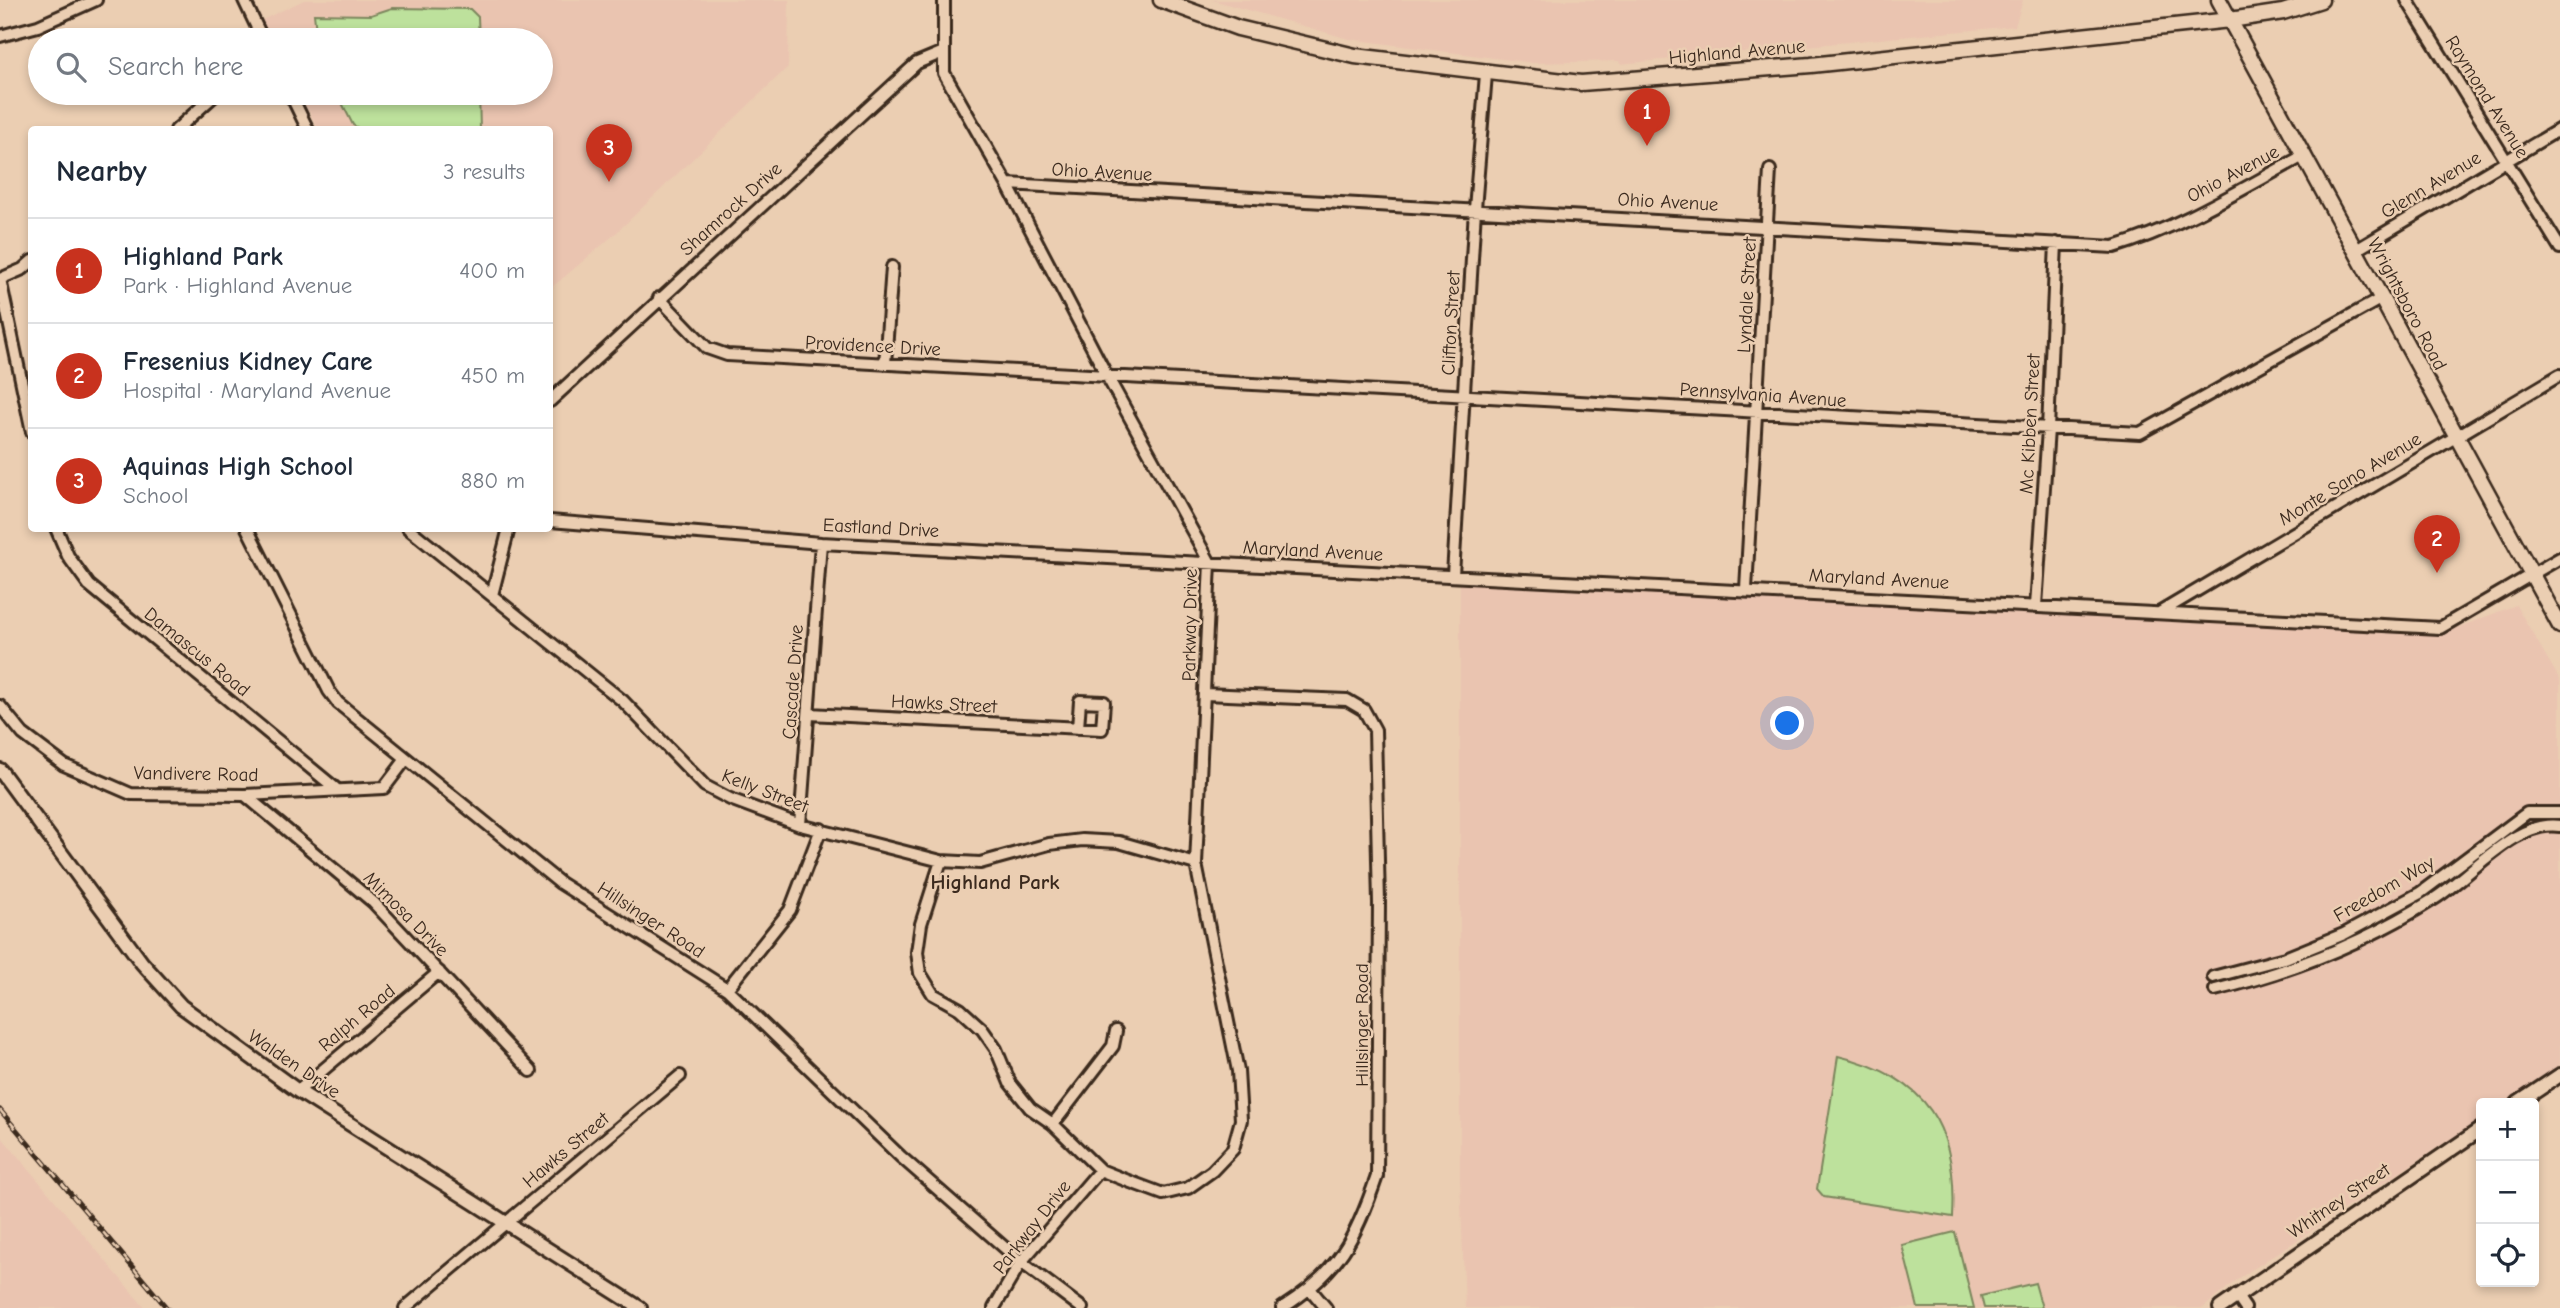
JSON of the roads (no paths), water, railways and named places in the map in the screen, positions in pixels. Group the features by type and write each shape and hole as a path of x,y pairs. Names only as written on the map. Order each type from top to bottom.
{"main road":[{"name":"Highland Avenue","path":"1161,0 1238,28 1355,56 1486,74 1581,83 1811,65 2230,20 2283,12 2321,0"},
{"name":"Wrightsboro Road","path":"2219,0 2560,626"}],"street":[{"path":"30,28 96,0"},
{"path":"244,0 257,28"},
{"name":"Parkway Drive","path":"943,0 941,53 944,73 1007,184 1107,376 1210,563 1196,864 1238,1071 1241,1121 1233,1149 1212,1171 1188,1188 1163,1194 1100,1170 1021,1262 994,1308"},
{"name":"Raymond Avenue","path":"2407,0 2560,248"},
{"path":"0,36 28,29"},
{"name":"Shamrock Drive","path":"553,398 917,63 941,53"},
{"name":"Clifton Street","path":"1452,575 1486,74"},
{"path":"180,126 204,105"},
{"path":"296,105 306,126"},
{"name":"Glenn Avenue","path":"2356,250 2560,129"},
{"name":"Ohio Avenue","path":"1007,184 1768,225 2114,247 2146,237 2305,155"},
{"name":"Lyndale Street","path":"1746,589 1759,412 1770,170"},
{"name":"Mc Kibben Street","path":"2036,606 2048,429 2056,243"},
{"path":"28,265 0,279 28,413"},
{"path":"886,364 892,267"},
{"name":"Providence Drive","path":"659,298 707,348 727,355 1107,376"},
{"name":"Pennsylvania Avenue","path":"1107,376 2140,433 2382,298"},
{"name":"Monte Sano Avenue","path":"2158,614 2560,375"},
{"name":"Eastland Drive","path":"553,521 821,542 1210,563"},
{"name":"Damascus Road","path":"57,532 68,556 89,585 335,788"},
{"name":"Hillsinger Road","path":"249,532 328,691 338,704 560,883 727,989 901,1157 1021,1262 1082,1308"},
{"name":"Kelly Street","path":"413,532 624,701 705,786 760,811 800,825 941,862 980,863 1049,845 1082,840 1119,842 1196,864"},
{"path":"492,595 508,532"},
{"name":"Cascade Drive","path":"800,825 821,542"},
{"name":"Maryland Avenue","path":"1210,563 1746,589 2440,628 2560,558"},
{"name":"Hillsinger Road","path":"1205,694 1346,700 1364,710 1375,730 1379,903 1377,1176 1369,1201 1340,1258 1311,1290 1282,1308"},
{"name":"Vandivere Road","path":"0,706 23,734 64,765 131,794 245,794 335,788 384,788 406,759"},
{"name":"Hawks Street","path":"809,714 1078,728"},
{"name":"Walden Drive","path":"0,770 142,963 181,1006 298,1091 640,1308"},
{"name":"Mimosa Drive","path":"245,794 373,902 531,1070"},
{"name":"Freedom Way","path":"2213,977 2285,958 2344,934 2420,893 2527,813 2560,813"},
{"name":"Freedom Way","path":"2216,990 2344,946 2434,899 2515,834 2542,825 2560,826"},
{"path":"727,989 790,910 821,829"},
{"path":"941,862 920,925 917,952 920,973 933,993 960,1009 982,1029 996,1049 1010,1083 1030,1108 1053,1124 1100,1170"},
{"name":"Ralph Road","path":"298,1091 439,972"},
{"path":"1053,1124 1113,1046 1116,1031"},
{"path":"2526,1098 2560,1075"},
{"name":"Hawks Street","path":"404,1308 680,1076"},
{"name":"Whitney Street","path":"2220,1308 2476,1132"},
{"path":"1311,1290 1326,1308"},
{"path":"2236,1295 2245,1308"}],"railway":[{"path":"0,1110 167,1308"}],"place":[{"name":"Highland Park","path":"1647,146"},
{"name":"Aquinas High School","path":"609,182"},
{"name":"Fresenius Kidney Care","path":"2437,573"}],"district":[{"name":"Highland Park","path":"995,882"}]}
